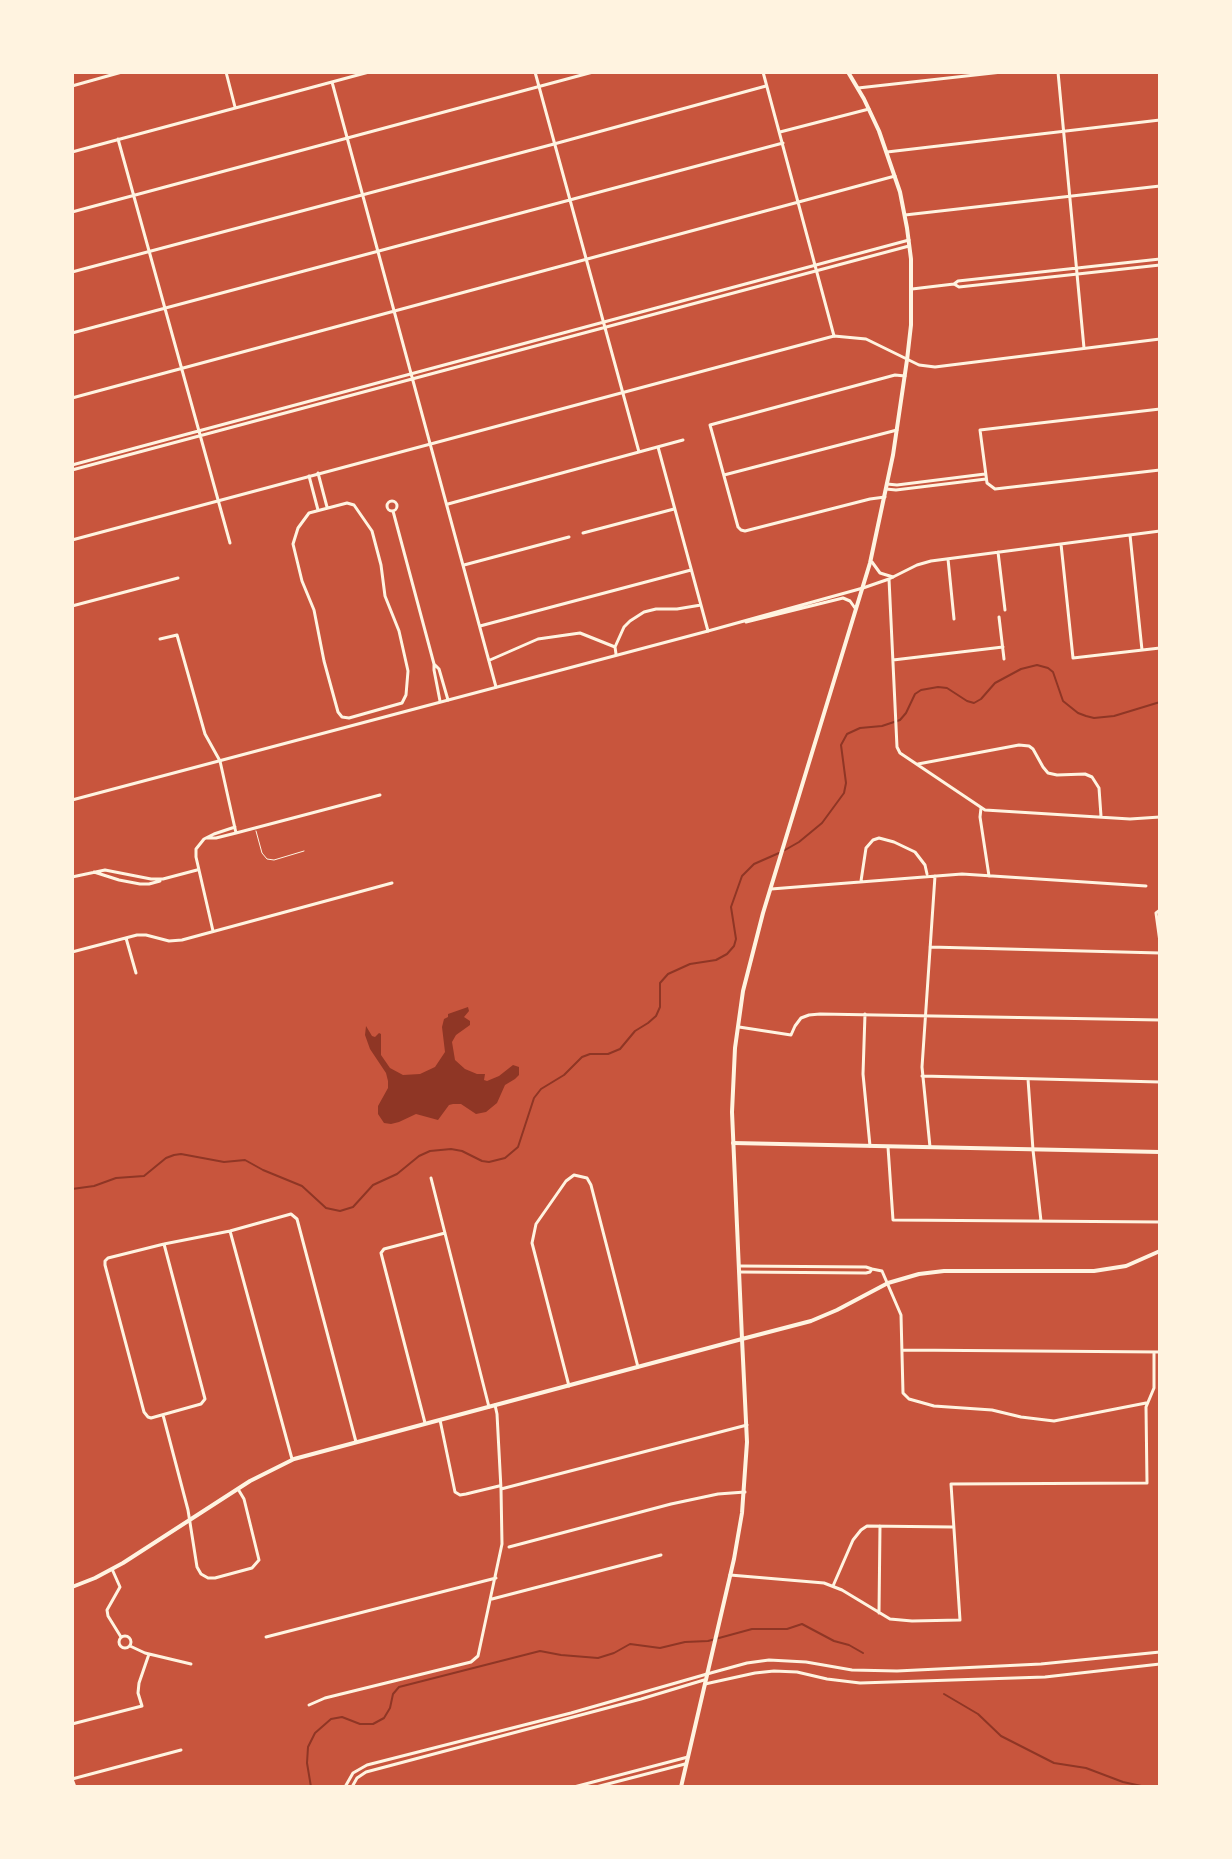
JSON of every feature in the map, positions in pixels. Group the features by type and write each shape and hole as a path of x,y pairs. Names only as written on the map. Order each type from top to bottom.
{"main road":[{"path":"681,1787 714,1649 745,1492 747,1425 733,1143 733,1071 738,1027 746,979 771,889 871,560 887,486 907,360 912,289 905,215 887,152 869,109 848,72"},
{"path":"733,1143 1160,1152"},
{"path":"72,1587 112,1569 238,1489 292,1460 789,1328 825,1316 888,1283 919,1274 944,1271 1103,1271 1138,1262 1160,1251"}],"street":[{"path":"72,86 122,72"},
{"path":"226,72 235,108"},
{"path":"72,152 369,72"},
{"path":"535,72 639,452"},
{"path":"72,212 593,72"},
{"path":"763,72 834,336"},
{"path":"858,88 1002,72"},
{"path":"1058,72 1084,348"},
{"path":"332,82 496,687"},
{"path":"72,272 766,86"},
{"path":"780,132 869,109"},
{"path":"887,152 1160,120"},
{"path":"118,139 230,543"},
{"path":"72,333 783,143"},
{"path":"72,398 895,176"},
{"path":"905,215 1160,186"},
{"path":"72,468 909,243"},
{"path":"912,289 958,281 1160,259"},
{"path":"1134,262 1135,268"},
{"path":"1113,264 1114,270"},
{"path":"954,284 959,287 1160,265"},
{"path":"72,540 834,336 866,339 919,365 938,367 1160,339"},
{"path":"885,497 741,530 710,425 895,375 905,376"},
{"path":"1160,409 980,430 986,477 990,487 998,489 1160,470"},
{"path":"724,475 897,430"},
{"path":"448,504 683,440"},
{"path":"658,447 708,631"},
{"path":"318,473 327,507"},
{"path":"309,476 318,510"},
{"path":"887,486 896,490 986,477"},
{"path":"402,703 349,718 342,717 338,712 314,610 293,547 300,523 309,513 351,503 372,531 385,596 399,631 407,665 406,695 402,703 404,712"},
{"path":"583,533 674,509"},
{"path":"393,511 434,664 441,702"},
{"path":"72,800 738,623 863,588 922,563 1160,531"},
{"path":"1130,535 1142,650"},
{"path":"464,565 569,537"},
{"path":"1061,544 1073,658 1160,648"},
{"path":"998,552 1005,610"},
{"path":"948,559 954,619"},
{"path":"871,560 880,573 891,578"},
{"path":"480,626 691,570"},
{"path":"72,606 178,578"},
{"path":"891,578 898,751 985,810 1130,819 1160,817"},
{"path":"738,623 753,622 843,598 850,601 856,611"},
{"path":"616,656 615,647 624,627 644,612 701,605"},
{"path":"999,617 1004,659"},
{"path":"489,660 538,639 580,633 615,647"},
{"path":"160,639 177,635 205,734 220,761 236,833"},
{"path":"893,660 1003,647"},
{"path":"434,664 439,669 448,700"},
{"path":"918,764 1027,745 1048,773 1092,777 1099,788 1101,817"},
{"path":"207,838 380,795"},
{"path":"981,808 989,876"},
{"path":"213,931 196,849 200,842 214,834 235,827"},
{"path":"861,881 866,848 879,838 915,852 925,865 927,876"},
{"path":"72,877 92,871 112,870 163,879"},
{"path":"92,871 119,880 149,884 199,870"},
{"path":"771,889 927,876 989,876 1146,886"},
{"path":"930,1148 922,1076 935,876"},
{"path":"72,952 126,937 146,935 174,941 392,883"},
{"path":"1160,910 1156,913 1160,942"},
{"path":"126,937 136,973"},
{"path":"930,947 1160,953"},
{"path":"865,1014 863,1074 870,1146"},
{"path":"738,1027 791,1035 798,1022 809,1015 865,1014 1160,1020"},
{"path":"922,1076 1160,1082"},
{"path":"1028,1079 1041,1221"},
{"path":"888,1147 893,1220 1160,1222"},
{"path":"569,1386 532,1243 536,1224 566,1181 574,1175 587,1178 591,1185 638,1367"},
{"path":"309,1705 325,1698 476,1659 492,1599 502,1544 501,1488 492,1406 431,1178"},
{"path":"164,1244 204,1401 151,1418 144,1412 105,1261 164,1244 230,1231 287,1214 297,1219 356,1442"},
{"path":"230,1231 292,1460"},
{"path":"425,1423 381,1251 445,1233"},
{"path":"826,1267 826,1273"},
{"path":"739,1269 866,1267 882,1271 901,1315 905,1397 934,1406 992,1410 1054,1421 1146,1403"},
{"path":"739,1269 826,1273 866,1273 872,1269"},
{"path":"730,1575 814,1581 833,1586 887,1618 897,1620 960,1620 951,1484 1147,1483 1146,1403 1154,1388 1157,1352 902,1350"},
{"path":"163,1415 188,1510 197,1567 203,1576 215,1578 254,1567 259,1560 244,1499 238,1489"},
{"path":"440,1420 452,1483 457,1494 501,1488 747,1425"},
{"path":"509,1547 671,1504 745,1492"},
{"path":"833,1586 853,1540 867,1526 954,1527"},
{"path":"879,1613 880,1526"},
{"path":"492,1599 661,1555"},
{"path":"112,1569 120,1587 107,1610 121,1637 120,1646 130,1646 191,1664"},
{"path":"266,1637 496,1578"},
{"path":"121,1637 130,1637 130,1646"},
{"path":"352,1787 357,1778 366,1772 584,1715 706,1679 747,1663 779,1660 883,1671 1041,1664 1160,1652"},
{"path":"72,1724 142,1706 139,1683 149,1654"},
{"path":"345,1787 353,1773 367,1765 706,1679 774,1671 797,1672 838,1681 883,1682 1045,1677 1160,1664"},
{"path":"883,1671 883,1682"},
{"path":"75,1787 72,1779 181,1750"},
{"path":"574,1787 687,1760"},
{"path":"596,1787 687,1760"}],"lane":[{"path":"256,828 262,853 267,859 274,860 304,851"}],"shaded area":[{"path":"468,1007 469,1011 464,1017 470,1025 452,1042 455,1060 465,1069 485,1074 484,1080 487,1081 513,1065 519,1067 519,1075 505,1085 497,1103 486,1112 476,1114 461,1104 453,1104 438,1120 416,1114 399,1122 384,1123 378,1114 378,1106 388,1088 388,1081 370,1049 365,1035 366,1026 372,1036 381,1034 381,1055 390,1068 403,1075 420,1074 435,1067 445,1052 444,1019 448,1014"}],"waterway":[{"path":"785,850 822,823 844,793 846,783 841,745 847,734 860,728 900,720 915,694 921,690 947,688 974,703 995,683 1021,669 1037,665 1053,672 1063,701 1086,716 1114,716 1160,702"},
{"path":"72,1189 94,1186 116,1178 144,1176 166,1158 181,1154 224,1162 245,1160 302,1186 326,1208 340,1211 353,1207 373,1185 397,1174 430,1151 462,1151 489,1162 505,1158 518,1147 534,1098 541,1089 564,1075 582,1057 608,1054 620,1049 635,1031 656,1016 660,1007 660,983 668,974 690,964 716,960 727,954 736,939 731,907 742,876 754,864 779,853"},
{"path":"311,1787 308,1747 315,1733 331,1719 342,1717 360,1724 373,1724 384,1718 399,1687 540,1651 598,1658 630,1644 660,1648 708,1641 752,1629 787,1629 802,1624 863,1653"},
{"path":"944,1694 978,1714 1001,1736 1054,1763 1086,1768 1146,1787"}]}
